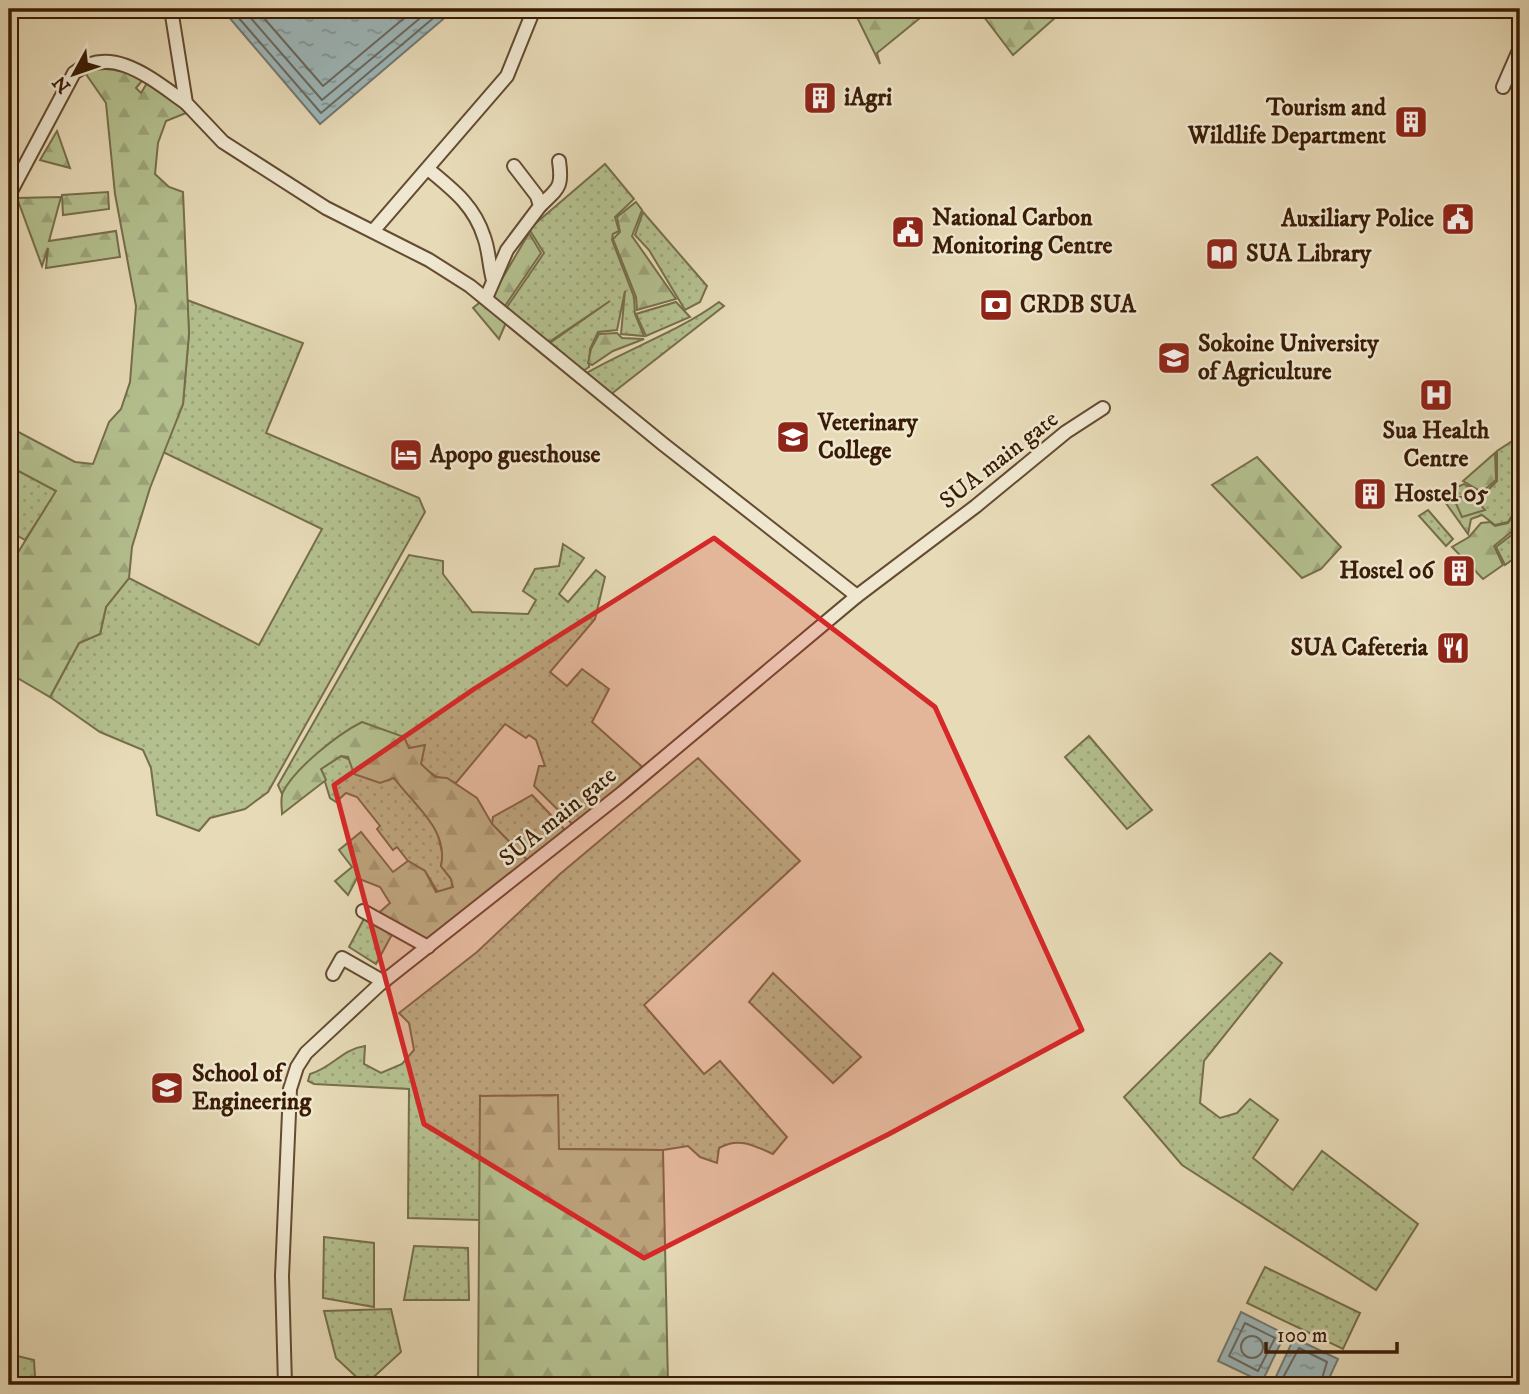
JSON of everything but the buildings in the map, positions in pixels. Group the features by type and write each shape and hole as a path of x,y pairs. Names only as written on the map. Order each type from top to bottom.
{"street":[{"path":"172,9 186,103"},
{"path":"374,230 428,169 446,143 507,76 534,9"},
{"path":"1503,87 1520,48"},
{"path":"9,195 74,73 88,62 112,62 142,72 186,103 233,149 326,208 429,260 486,298 663,444 857,596"},
{"path":"486,298 507,250 540,206 558,190 561,182 559,160"},
{"path":"514,166 537,196 540,206"},
{"path":"428,169 463,198 473,212 486,240 486,255 493,281"},
{"name":"SUA main gate","path":"285,1385 282,1276 290,1089 297,1067 317,1040 384,982 622,793 857,596 976,506 1066,432 1103,408"},
{"path":"363,911 428,947"},
{"path":"332,974 342,958 384,982"}],"highlighted area":[{"path":"714,538 935,707 1082,1030 889,1134 644,1258 424,1124 334,785 474,689"}],"green space":[{"path":"853,9 931,9 877,53 880,64"},
{"path":"978,9 1065,9 1013,55"},
{"path":"88,62 142,72 141,82 136,88 141,93 150,78 186,103 186,113 166,121 158,143 155,174 169,187 183,192 189,333 183,404 150,488 132,547 129,578 106,607 100,634 79,643 50,697 9,673 9,646 15,641 9,636 9,567 56,491 9,466 9,427 75,462 93,464 109,422 121,409 130,382 136,306 115,194 106,103 81,67"},
{"path":"57,131 70,168 40,160"},
{"path":"605,164 634,199 615,217 619,231 613,234 612,240 634,297 635,314 644,336 621,334 625,291 617,330 598,332 590,349 589,367 580,373 547,345 610,301 546,344 507,307 544,253 529,229"},
{"path":"108,192 109,209 63,215 62,195"},
{"path":"61,197 49,241 116,231 120,257 46,268 48,248 42,266 17,198"},
{"path":"636,202 642,210 632,236 676,299 637,310 636,297 613,239 620,232 617,217"},
{"path":"643,212 707,286 700,302 685,310 649,250 635,235"},
{"path":"529,233 541,253 505,306 492,296"},
{"path":"484,299 508,318 499,339 473,308"},
{"path":"187,300 303,343 266,433 419,498 425,512 268,792 245,809 210,818 199,831 157,815 151,768 143,750 100,732 50,697 79,643 100,634 106,607 129,578 259,645 322,529 163,452 183,404 189,333"},
{"path":"676,302 690,317 646,336 636,314"},
{"path":"719,302 724,306 610,395 583,375 687,322"},
{"path":"617,333 622,338 644,339 613,351 592,365 588,363 591,349 599,334"},
{"path":"1517,438 1520,443 1520,503 1508,522 1495,525 1482,515 1471,519 1468,534 1443,499 1450,490 1464,484 1484,494 1497,481 1497,451"},
{"path":"1495,453 1496,480 1482,492 1463,481"},
{"path":"1257,457 1341,547 1321,569 1302,578 1212,485"},
{"path":"9,466 57,491 25,540 9,531"},
{"path":"1474,497 1485,510 1462,517 1454,499"},
{"path":"1520,505 1520,529 1515,529 1494,546 1503,565 1483,579 1452,547 1469,537 1481,523 1490,522 1495,526 1508,523"},
{"path":"1428,510 1453,539 1446,546 1419,516"},
{"path":"1518,530 1520,554 1505,565 1496,547"},
{"path":"563,544 584,558 559,594 568,602 596,570 605,577 595,619 550,672 567,686 582,669 609,689 592,722 648,772 577,829 534,786 539,766 545,766 536,740 529,735 526,738 505,724 456,783 430,773 409,748 342,736 311,760 282,794 278,785 409,555 443,561 443,574 472,612 528,614 536,600 523,591 535,569 559,566"},
{"path":"362,722 404,737 409,748 425,745 421,764 435,777 447,778 477,798 492,824 532,865 428,942 374,917 390,903 380,887 357,878 348,895 335,881 352,867 339,850 361,832 393,872 408,861 425,871 436,892 453,887 451,879 441,866 442,853 435,829 394,778 380,783 354,774 348,757 341,756 321,769 326,780 282,814 282,794 297,773 330,743"},
{"path":"1089,736 1152,810 1127,829 1065,757"},
{"path":"341,756 394,778 436,827 443,856 441,866 451,879 453,887 442,899 425,871 408,861 397,847 393,850 377,829 380,826 357,797 346,793 336,802 330,798 321,769"},
{"path":"698,758 800,861 644,1005 704,1074 720,1061 787,1137 773,1154 746,1144 726,1145 719,1148 717,1163 700,1157 688,1146 663,1150 559,1149 481,1096 480,1220 408,1218 409,1089 314,1084 308,1081 310,1074 325,1068 350,1051 365,1046 364,1064 381,1073 402,1064 414,1050 409,1023 399,1013 477,952 560,874"},
{"path":"532,795 565,830 528,861 492,824 493,817"},
{"path":"367,913 395,929 376,964 349,947"},
{"path":"1270,953 1282,963 1204,1061 1200,1103 1220,1118 1237,1113 1250,1099 1278,1120 1253,1158 1293,1190 1322,1151 1418,1224 1376,1290 1182,1165 1124,1097"},
{"path":"773,973 861,1057 833,1083 749,1002"},
{"path":"558,1095 559,1149 663,1150 668,1385 478,1385 480,1096"},
{"path":"324,1237 374,1243 374,1307 323,1298"},
{"path":"414,1246 468,1248 469,1300 404,1300"},
{"path":"1265,1267 1360,1313 1343,1349 1247,1303"},
{"path":"391,1309 401,1352 365,1385 336,1358 324,1311"},
{"path":"9,1354 34,1360 35,1377 31,1385 9,1385"}],"water":[{"path":"222,9 267,11 455,9 320,124"},
{"path":"1241,1312 1285,1334 1262,1382 1218,1361"},
{"path":"1294,1338 1338,1359 1326,1385 1272,1385"}],"place":[{"name":"iAgri","path":"820,98"},
{"name":"Tourism and Wildlife Department","path":"1411,122"},
{"name":"Auxiliary Police","path":"1458,219"},
{"name":"National Carbon Monitoring Centre","path":"908,232"},
{"name":"SUA Library","path":"1222,254"},
{"name":"CRDB SUA","path":"996,305"},
{"name":"Sokoine University of Agriculture","path":"1174,358"},
{"name":"Sua Health Centre","path":"1436,395"},
{"name":"Veterinary College","path":"793,437"},
{"name":"Apopo guesthouse","path":"406,455"},
{"name":"Hostel 05","path":"1370,494"},
{"name":"Hostel 06","path":"1459,571"},
{"name":"SUA Cafeteria","path":"1453,648"},
{"name":"School of Engineering","path":"167,1088"}]}
